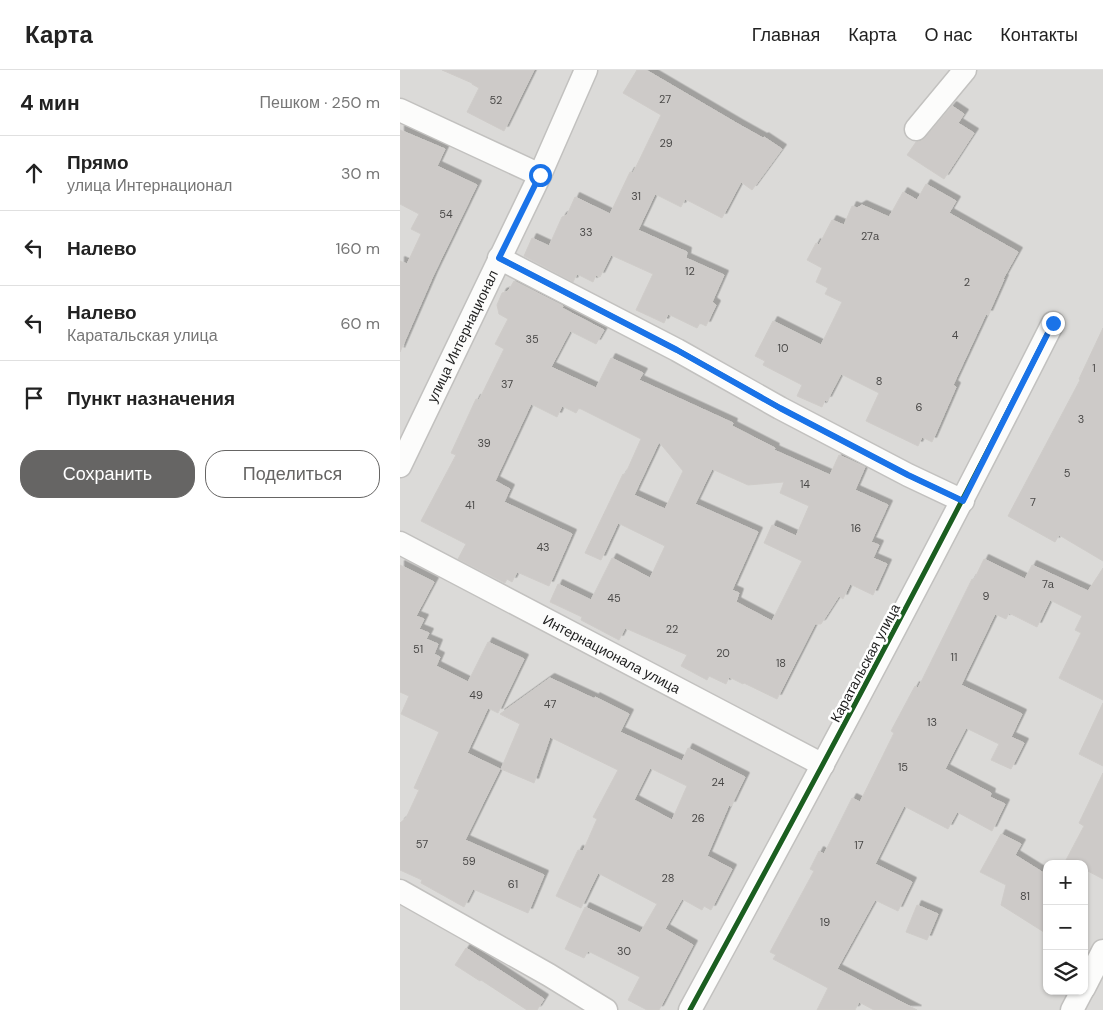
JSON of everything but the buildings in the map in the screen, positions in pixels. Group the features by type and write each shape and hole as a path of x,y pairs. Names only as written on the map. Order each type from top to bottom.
{"street":[{"name":"улица Интернационал","path":"400,466 540,175 586,70"},
{"path":"916,129 964,70"},
{"path":"400,110 540,175"},
{"path":"499,258 677,350 780,408 908,475 963,501"},
{"name":"Каратальская улица","path":"690,1010 823,766 963,501 1053,323"},
{"name":"Интернационала улица","path":"400,543 823,766"},
{"path":"400,891 549,975 606,1010"},
{"path":"1088,980 1103,951"},
{"path":"1072,1010 1080,995"}],"shaded area":[{"path":"400,70 1103,70 1103,1010 400,1010"}],"cycle path":[{"path":"499,258 677,350 780,408 908,475 963,501"},
{"path":"690,1010 874,668 1053,323"}],"route":[{"path":"540,175 499,258 677,350 780,408 908,475 963,501 1053,323"}]}
